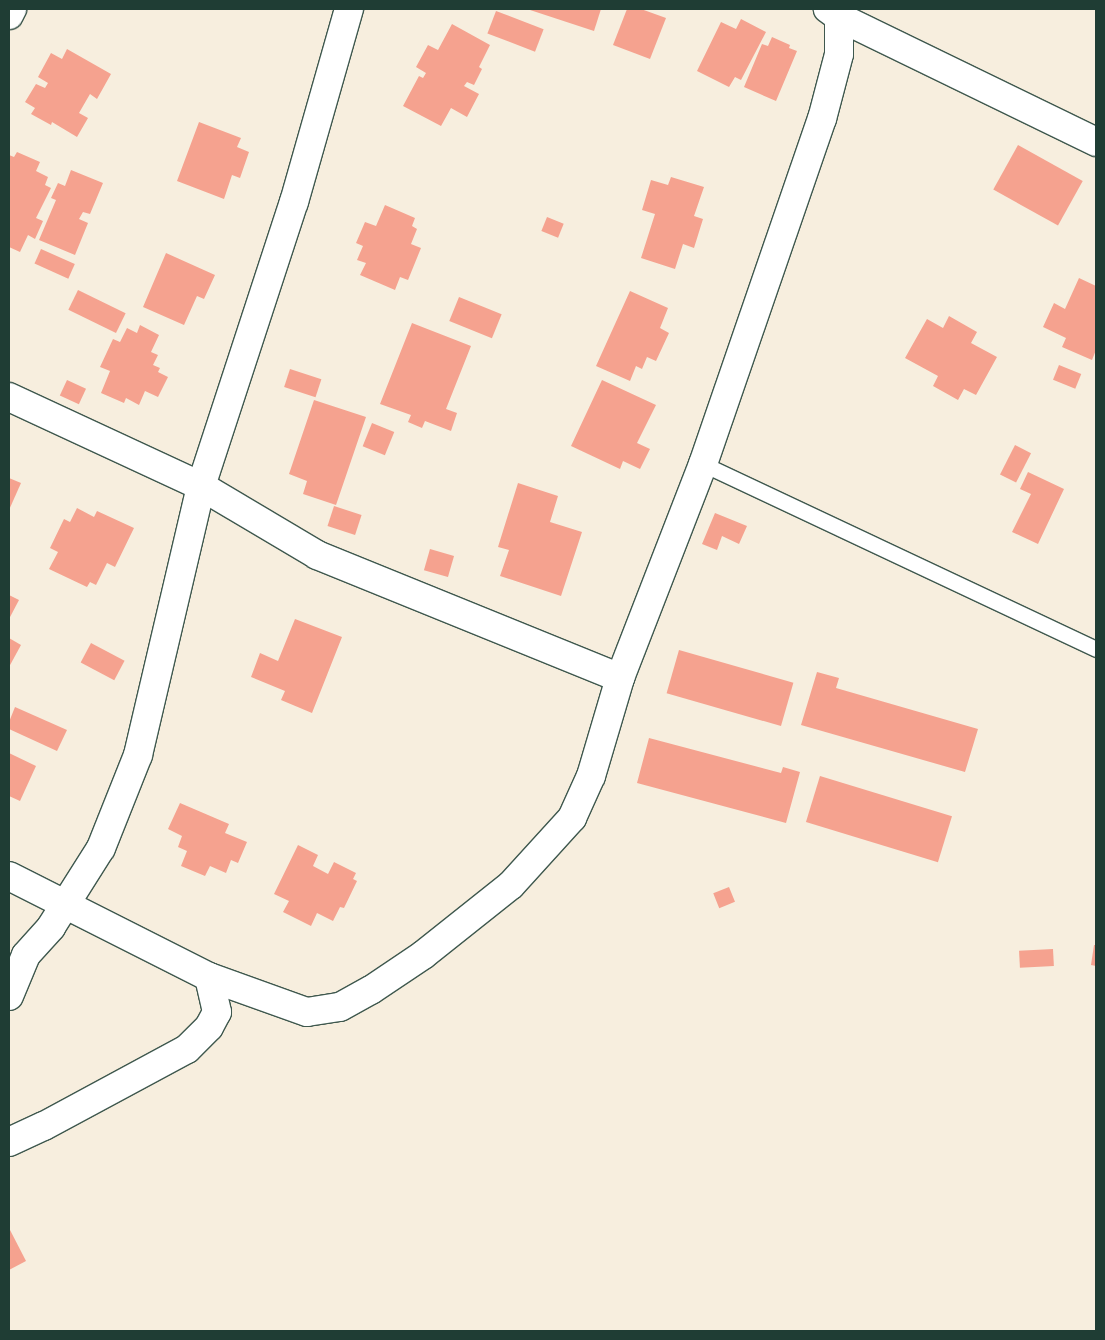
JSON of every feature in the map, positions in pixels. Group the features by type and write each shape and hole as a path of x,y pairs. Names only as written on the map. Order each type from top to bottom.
{"street":[{"path":"9,15 12,9"},
{"path":"9,996 26,955 51,928 101,848 138,756 201,486 294,202 349,9"},
{"path":"833,13 1096,142"},
{"path":"9,876 209,977 307,1012 340,1007 371,990 423,955 511,884 572,818 591,776 620,678 703,464 822,118 839,54 833,13"},
{"path":"9,397 201,486 317,554 620,678"},
{"path":"9,1142 44,1126 187,1049 209,1027 217,1012 209,977"}],"lane":[{"path":"703,464 1096,649"}],"building":[{"path":"527,9 601,9 594,31"},
{"path":"627,9 641,9 666,18 650,59 613,45"},
{"path":"496,11 544,29 535,52 487,33"},
{"path":"741,19 766,32 741,80 735,77 729,87 697,71 721,22 736,29"},
{"path":"452,24 490,45 479,67 482,69 474,85 467,82 464,86 479,94 467,117 451,108 441,126 403,106 419,76 423,78 426,73 416,67 428,45 438,50"},
{"path":"772,37 790,45 789,48 797,51 776,101 744,87 762,44 768,46"},
{"path":"67,49 111,74 97,99 90,94 79,113 88,118 77,137 52,122 51,125 31,114 35,108 25,102 36,84 45,88 48,83 38,77 51,53 62,59"},
{"path":"199,122 241,138 237,147 249,152 240,178 232,175 224,199 177,181"},
{"path":"1018,145 1083,181 1058,225 993,190"},
{"path":"17,152 40,162 36,171 48,177 45,185 51,188 36,218 43,221 35,239 28,235 20,252 9,247 9,155 14,157"},
{"path":"71,170 103,183 90,214 83,212 79,219 88,223 75,255 39,240 56,200 51,198 58,183 65,186"},
{"path":"671,177 704,187 694,216 703,219 694,248 683,244 675,269 641,258 655,214 642,210 651,180 668,185"},
{"path":"385,205 415,218 412,226 417,229 411,244 421,248 408,280 400,277 395,290 360,275 366,263 357,260 363,246 356,243 365,222 376,226"},
{"path":"547,217 564,224 558,238 541,231"},
{"path":"41,249 75,264 68,279 34,264"},
{"path":"166,253 215,275 204,299 197,296 184,325 143,307"},
{"path":"1079,278 1096,286 1096,350 1092,360 1062,347 1066,338 1043,327 1054,303 1065,309"},
{"path":"78,290 126,313 116,333 68,310"},
{"path":"630,291 668,308 660,328 669,333 656,361 647,357 642,369 636,366 630,381 596,366"},
{"path":"459,297 502,314 492,338 449,321"},
{"path":"949,316 977,332 971,343 997,357 976,395 964,389 958,400 933,386 938,376 905,358 927,319 943,328"},
{"path":"412,323 471,346 446,409 457,413 451,431 425,421 422,428 408,422 411,415 380,404"},
{"path":"140,325 159,335 151,352 158,355 153,365 160,368 158,372 168,377 158,397 145,391 139,405 126,398 124,403 101,393 110,371 100,367 113,339 120,342 127,328 137,333"},
{"path":"1059,365 1081,374 1075,389 1053,380"},
{"path":"290,369 321,379 316,397 284,387"},
{"path":"67,380 86,389 79,404 60,395"},
{"path":"602,380 656,405 637,443 650,449 640,469 623,461 620,469 571,446"},
{"path":"314,400 366,417 336,505 303,494 307,481 289,474"},
{"path":"372,423 394,432 385,455 363,446"},
{"path":"1015,445 1031,453 1016,483 1000,474"},
{"path":"1028,472 1064,489 1038,544 1012,532 1031,494 1020,489"},
{"path":"9,478 21,483 9,510"},
{"path":"518,483 558,496 550,522 582,532 561,596 500,576 509,550 498,547"},
{"path":"334,506 362,515 355,535 328,526"},
{"path":"77,508 94,517 97,511 134,528 115,567 107,563 96,585 90,582 87,587 49,569 58,552 50,548 64,519 70,522"},
{"path":"715,513 747,526 739,544 722,536 717,550 702,544"},
{"path":"430,549 454,556 448,577 424,570"},
{"path":"9,595 19,600 9,619"},
{"path":"295,619 342,637 312,713 281,700 285,691 251,677 260,653 278,661"},
{"path":"9,638 21,645 9,667"},
{"path":"91,643 125,661 114,680 81,662"},
{"path":"679,650 793,683 781,726 667,693"},
{"path":"817,672 839,678 836,688 978,729 965,772 801,725"},
{"path":"15,707 67,730 57,751 9,729 9,722"},
{"path":"649,738 781,773 783,767 800,772 786,823 637,783"},
{"path":"9,753 36,766 20,801 9,796"},
{"path":"820,776 952,816 938,862 806,822"},
{"path":"180,803 229,824 225,833 247,842 238,863 231,860 226,873 210,866 205,876 181,866 187,851 178,847 182,836 168,829"},
{"path":"298,845 318,855 313,866 328,874 334,862 356,873 353,879 357,881 344,908 340,907 333,921 317,913 311,926 283,912 289,901 274,894"},
{"path":"729,887 735,902 719,908 713,893"},
{"path":"1094,945 1096,945 1096,966 1091,965"},
{"path":"1053,949 1054,966 1020,968 1019,951"},
{"path":"9,1228 26,1261 9,1270"}]}
